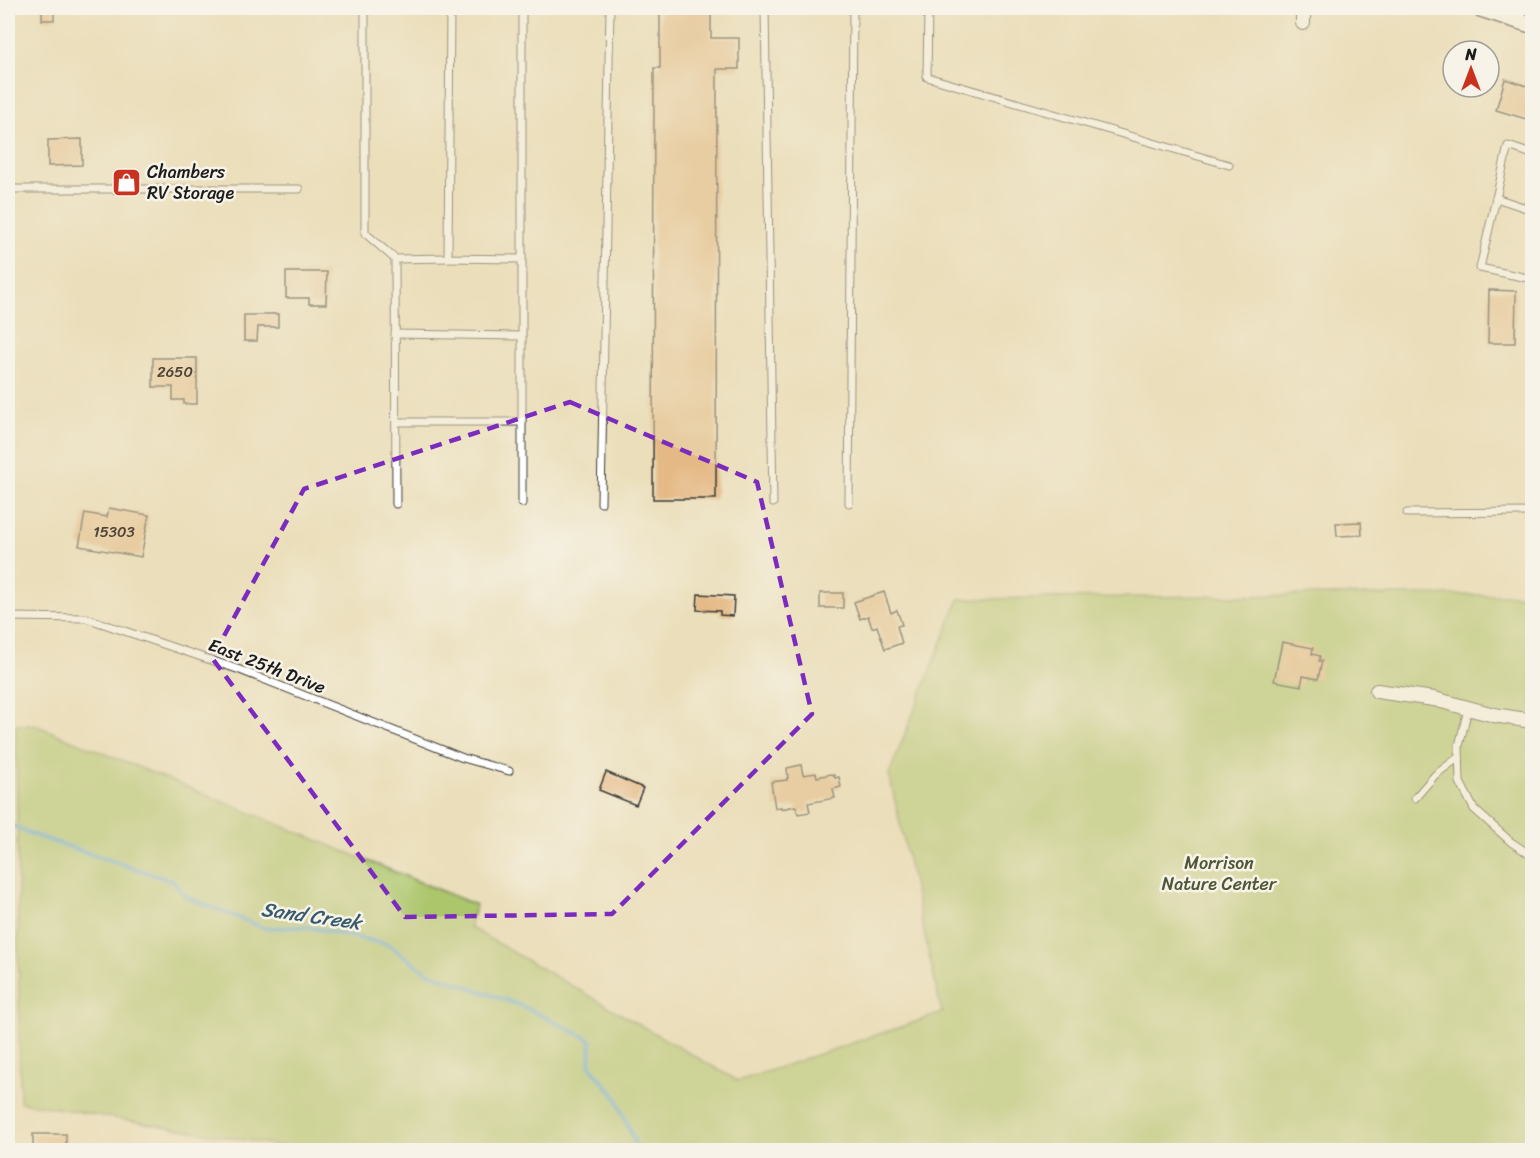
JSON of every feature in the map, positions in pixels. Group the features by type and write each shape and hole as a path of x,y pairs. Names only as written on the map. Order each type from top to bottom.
{"street":[{"path":"1303,8 1303,22"},
{"path":"1479,8 1533,25"},
{"path":"1377,692 1434,699 1494,716 1533,721"}],"lane":[{"path":"365,8 365,233 395,259 522,259"},
{"path":"448,258 450,8"},
{"path":"522,8 522,503"},
{"path":"601,503 610,8"},
{"path":"765,8 773,503"},
{"path":"849,503 853,8"},
{"path":"928,8 927,77 1229,165"},
{"path":"1533,154 1508,146 1480,268 1533,279"},
{"path":"8,189 299,189"},
{"path":"1496,198 1533,210"},
{"path":"395,259 396,504"},
{"path":"395,334 522,336"},
{"path":"396,422 522,422"},
{"path":"1407,513 1533,512"},
{"name":"East 25th Drive","path":"8,617 86,618 240,670 463,758 510,771"},
{"path":"1468,709 1459,746 1460,782 1474,809 1511,842 1533,856"},
{"path":"1415,798 1435,775 1459,757"}],"highlighted area":[{"path":"570,402 757,482 812,714 612,914 405,917 212,658 304,489"}],"green space":[{"name":"Morrison Nature Center","path":"1532,595 1532,1150 304,1150 20,1102 16,725 35,725 476,905 469,927 738,1081 942,1013 889,774 959,599"}],"building":[{"path":"42,8 54,8 54,20 42,20"},
{"path":"660,8 711,8 711,38 739,38 739,69 717,69 716,499 653,499 654,68 660,68"},
{"path":"1505,79 1533,88 1533,121 1496,110"},
{"path":"82,139 82,165 48,166 48,140"},
{"path":"286,272 327,272 326,304 309,304 309,298 286,298"},
{"path":"1489,290 1516,291 1515,343 1488,343"},
{"path":"278,314 278,327 258,327 257,341 244,341 244,315"},
{"path":"153,358 197,358 197,404 184,404 184,400 173,400 173,387 153,387"},
{"path":"109,508 149,515 141,557 79,546 85,513 107,517"},
{"path":"1361,522 1362,535 1337,536 1336,523"},
{"path":"884,592 891,613 897,610 902,625 897,626 902,643 885,649 877,626 872,628 868,616 860,619 854,602"},
{"path":"820,593 843,593 843,608 820,608"},
{"path":"698,594 734,596 733,616 720,615 720,611 697,610"},
{"path":"1282,642 1313,648 1312,654 1320,656 1319,661 1322,661 1318,679 1303,676 1301,686 1274,681"},
{"path":"801,765 803,775 816,773 817,777 831,774 835,778 839,777 841,787 833,789 835,798 808,803 810,812 798,814 796,806 775,808 771,782 787,780 787,768"},
{"path":"606,772 643,788 636,805 599,790"},
{"path":"33,1134 66,1134 66,1150 33,1150"}],"waterway":[{"name":"Sand Creek","path":"8,824 36,836 173,881 186,897 264,928 308,927 387,944 427,972 522,1006 591,1040 590,1066 616,1097 638,1150"}],"place":[{"name":"Chambers RV Storage","path":"126,182"}]}
